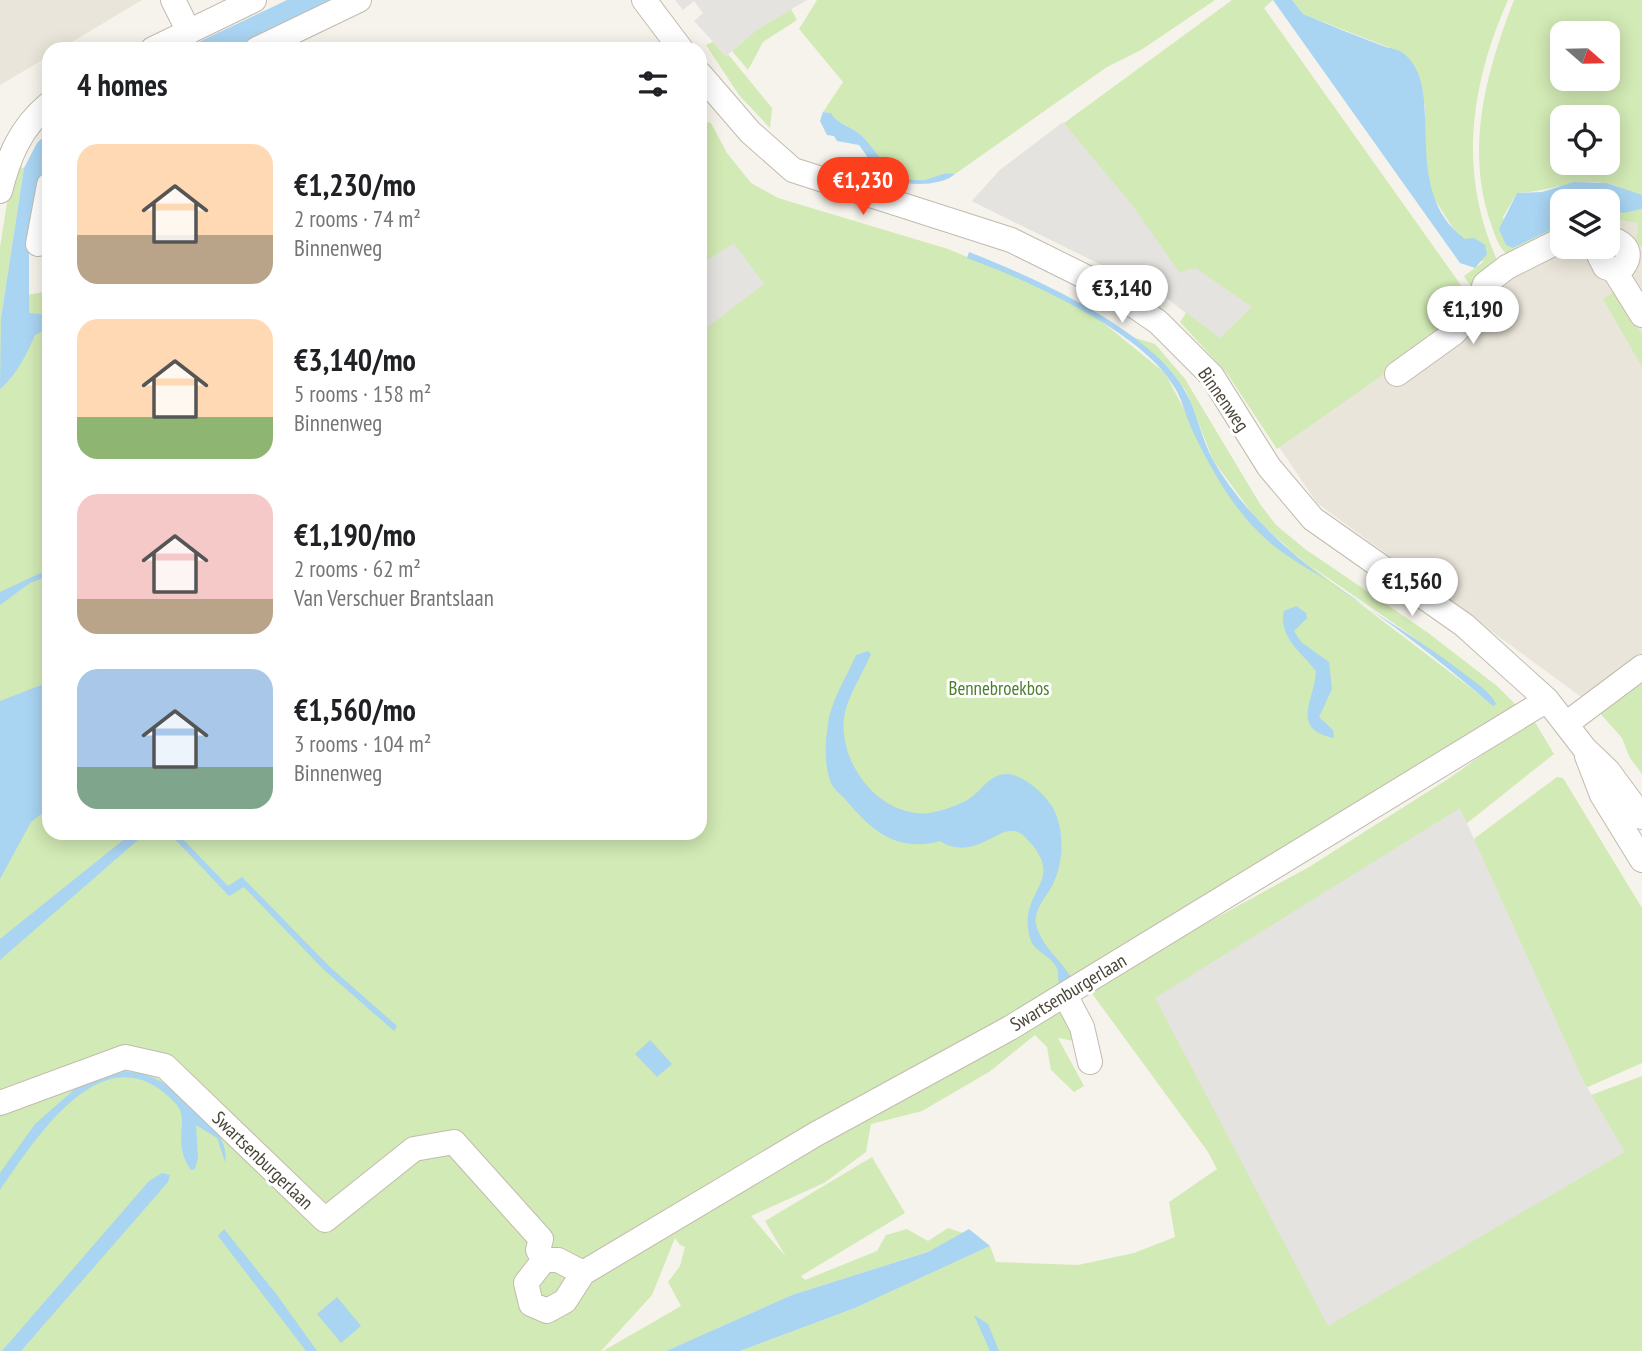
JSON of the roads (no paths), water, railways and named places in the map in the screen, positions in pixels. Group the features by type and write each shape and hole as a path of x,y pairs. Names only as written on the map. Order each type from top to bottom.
{"street":[{"path":"173,0 188,32"},
{"path":"167,42 254,0"},
{"path":"272,42 359,0"},
{"path":"644,0 676,42"},
{"name":"Binnenweg","path":"707,82 750,132 793,170 1011,240 1108,288 1158,322 1212,376 1269,467 1312,519 1464,625 1547,700 1585,749"},
{"path":"0,191 13,148 26,127 42,111"},
{"path":"38,244 42,223"},
{"path":"1397,374 1454,333 1475,311 1485,284 1507,267 1550,246"},
{"path":"1601,259 1601,262 1614,271 1642,315"},
{"path":"1566,723 1642,667"},
{"name":"Swartsenburgerlaan","path":"0,1102 125,1057 165,1066 325,1220 414,1149 454,1142 541,1240 538,1250 544,1260 526,1283 531,1304 547,1311 565,1301 583,1273 817,1134 1010,1028 1547,700"},
{"path":"1585,749 1608,771 1642,817"},
{"path":"1585,749 1602,795 1642,860"},
{"path":"1065,995 1082,1027 1090,1062"},
{"path":"544,1260 558,1259 583,1273"}],"water":[{"path":"287,0 334,0 245,42 199,42"},
{"path":"1273,0 1292,0 1303,14 1401,52 1416,69 1423,90 1428,167 1433,194 1445,218 1465,239 1474,238 1485,245 1487,254 1475,268 1460,263"},
{"path":"823,112 831,113 838,121 858,133 887,166 902,176 922,180 955,174 948,179 928,184 906,183 887,178 877,170 859,145 837,141 834,136 827,135 820,121"},
{"path":"42,138 42,174 29,251 29,313 42,314 42,332 35,335 17,370 0,389 1,318 24,168"},
{"path":"1574,182 1607,183 1642,195 1642,209 1620,212 1620,189 1552,189"},
{"path":"1550,190 1550,230 1513,248 1506,245 1499,229 1517,193"},
{"path":"969,252 1056,290 1088,308 1146,347 1169,368 1185,391 1205,443 1221,474 1261,523 1296,556 1330,582 1275,546 1244,516 1208,461 1175,388 1159,367 1137,347 1082,310 967,258"},
{"path":"42,572 42,579 30,583 0,605 0,592"},
{"path":"1296,606 1306,613 1307,618 1294,631 1301,642 1329,662 1332,689 1319,717 1333,730 1334,738 1320,734 1312,728 1308,720 1316,671 1292,644 1284,629 1283,620 1284,611"},
{"path":"1369,608 1462,672 1486,691 1496,704 1493,706"},
{"path":"868,651 871,654 846,710 844,737 858,773 885,801 901,810 920,813 939,811 966,801 992,779 1007,774 1033,786 1053,808 1060,827 1061,857 1056,877 1038,909 1036,924 1046,946 1071,977 1059,984 1057,967 1034,946 1030,938 1030,908 1043,876 1043,864 1024,836 1016,831 1007,831 966,847 954,847 940,841 910,844 897,841 875,829 832,785 826,754 830,715 856,655"},
{"path":"42,685 42,813 31,822 0,879 0,701"},
{"path":"123,840 138,840 0,960 0,939"},
{"path":"176,840 184,840 228,886 242,877 330,967 397,1026 394,1031 323,969 244,887 229,896"},
{"path":"650,1040 672,1064 657,1077 635,1054"},
{"path":"111,1070 149,1076 190,1102 221,1137 225,1162 217,1138 196,1125 198,1158 195,1169 191,1170 182,1150 182,1118 177,1105 151,1084 125,1077 100,1083 76,1098 34,1143 0,1190 0,1173 35,1124 85,1080"},
{"path":"162,1173 170,1175 168,1182 21,1351 2,1351 149,1181"},
{"path":"224,1229 277,1295 317,1351 306,1351 218,1236"},
{"path":"969,1229 990,1246 855,1308 740,1351 666,1351 792,1295 928,1252"},
{"path":"337,1297 361,1326 341,1343 317,1314"},
{"path":"974,1315 988,1324 999,1351 990,1351"}],"park label":[{"name":"Bennebroekbos","path":"999,688"}]}
